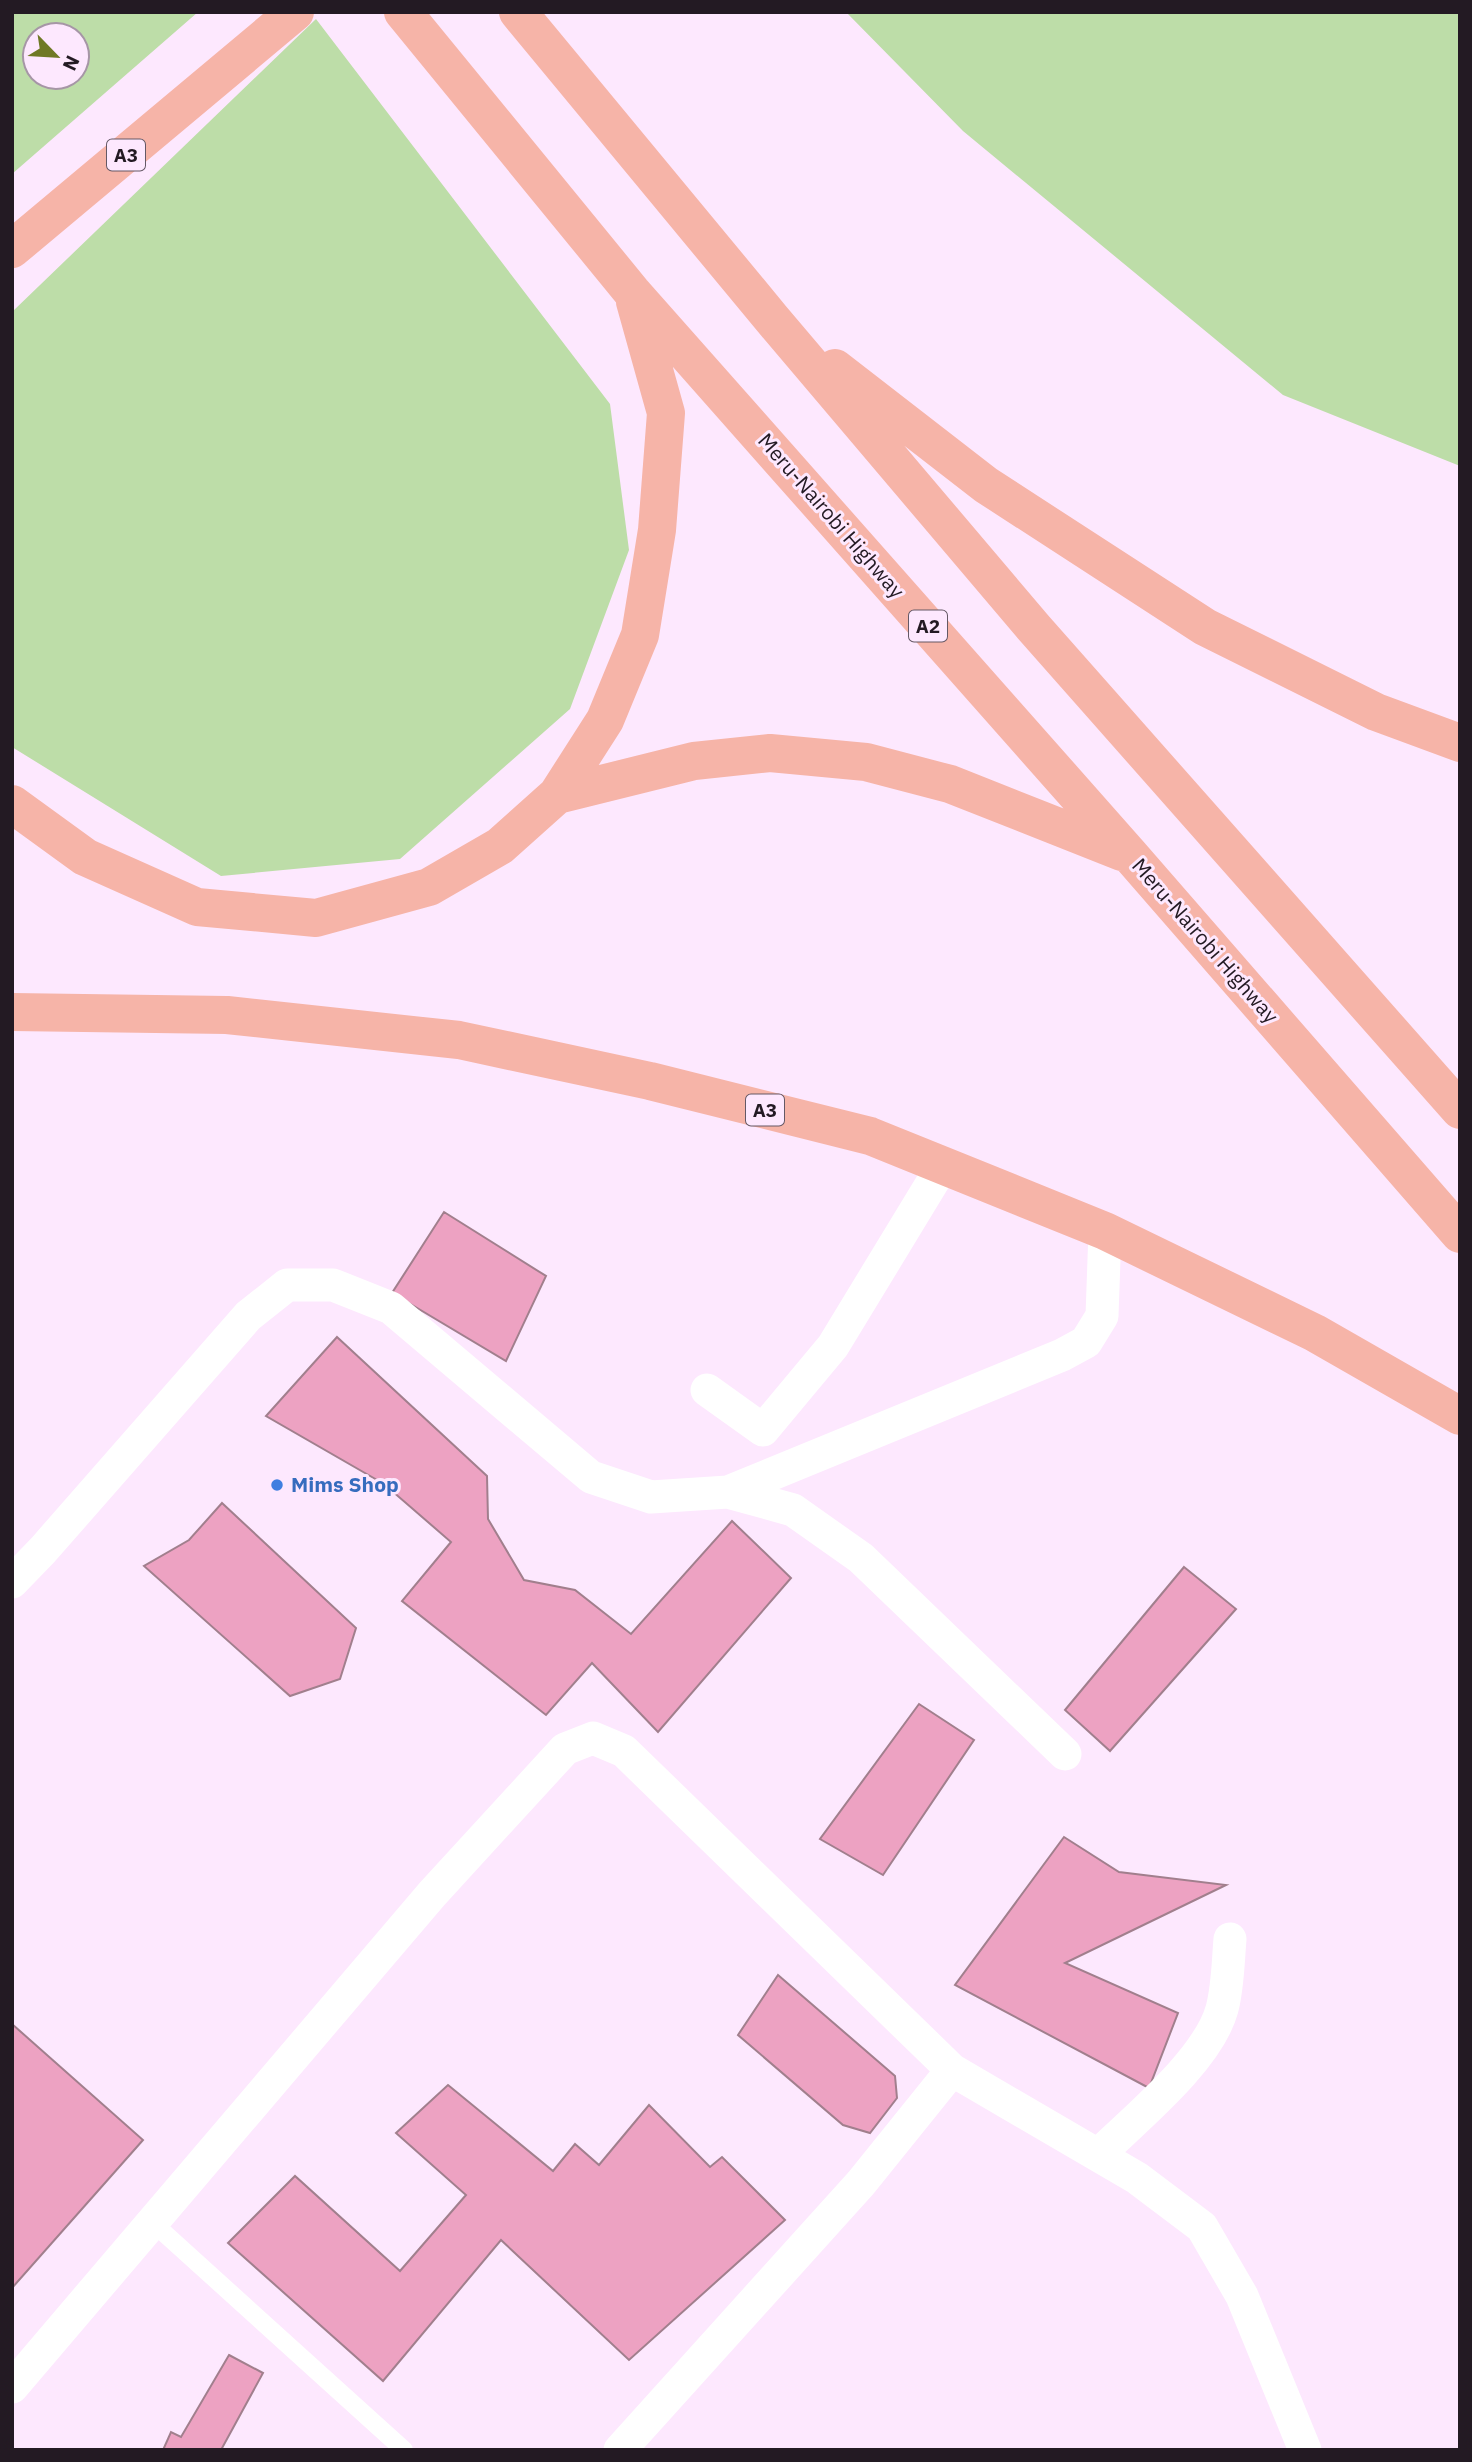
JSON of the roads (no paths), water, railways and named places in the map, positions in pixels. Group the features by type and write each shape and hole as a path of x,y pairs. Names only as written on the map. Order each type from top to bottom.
{"highway":[{"name":"A3","path":"12,249 295,12"},
{"name":"Meru-Nairobi Highway","path":"403,12 632,292 1130,855 1460,1234"},
{"path":"517,12 1034,628 1460,1110"},
{"path":"12,804 85,857 197,907 316,918 429,887 500,846 557,795 606,720 640,635 657,530 666,414 632,292"},
{"path":"772,319 986,485 1205,627 1376,712 1460,743"},
{"path":"557,795 694,761 770,753 866,762 950,784 1130,855"},
{"name":"A3","path":"12,1012 228,1015 459,1040 650,1081 870,1136 1105,1231 1315,1334 1460,1416"}],"street":[{"path":"708,1390 763,1430 833,1346 943,1166"},
{"path":"12,1582 248,1316 286,1285 333,1285 391,1308 591,1477 650,1497 728,1492 1062,1355 1086,1342 1102,1316 1105,1231"},
{"path":"728,1492 793,1510 861,1558 1065,1754"},
{"path":"12,2387 432,1894 565,1749 593,1738 624,1751 952,2070 1137,2178 1202,2227 1242,2296 1305,2450"},
{"path":"1098,2155 1172,2083 1206,2044 1222,2011 1230,1939"},
{"path":"621,2450 861,2183 952,2070"}],"lane":[{"path":"152,2222 404,2450"}],"place":[{"name":"Mims Shop","path":"277,1485"}]}
